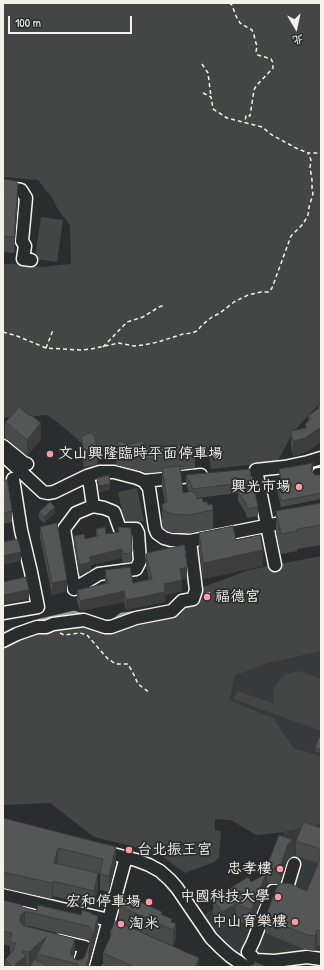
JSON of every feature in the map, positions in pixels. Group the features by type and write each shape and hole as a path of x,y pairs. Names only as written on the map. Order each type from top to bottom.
{"street":[{"path":"3,188 21,190 26,198 22,240 25,246 23,259 31,260"},
{"path":"3,446 24,463 17,474 21,530 38,607 3,613"},
{"path":"3,455 17,474 43,492 48,493 54,492 87,476 100,472 114,472 137,478 146,484 150,492 155,528 157,532 164,538 171,540 190,541 321,515"},
{"path":"241,471 284,467 307,459 321,458"},
{"path":"256,470 275,565"},
{"path":"144,482 211,474"},
{"path":"87,476 90,485 92,506"},
{"path":"92,506 104,508 114,512 120,529 136,529 138,533 140,561 136,569 99,574 74,589 64,528 76,513 92,506"},
{"path":"3,642 17,634 37,627 46,627 53,624 84,620 105,627 111,627 136,618 172,611 182,602 193,599 195,593 190,541"},
{"path":"89,848 126,857 149,865 160,871 177,888 211,938 230,956 246,967"},
{"path":"96,967 111,924 126,857"},
{"path":"294,864 286,892 273,891 248,952 255,960 275,961 307,957 321,959"},
{"path":"3,895 111,924"},
{"path":"48,938 85,947 78,967"}],"path":[{"path":"229,3 232,5 240,23 252,30 257,46 256,52 258,55 271,59 274,63 273,68 254,90 250,116 246,116 245,123"},
{"path":"202,64 208,73 213,109 227,118 262,127 272,135 308,153 317,153 321,151"},
{"path":"203,93 211,97"},
{"path":"3,332 46,348 80,350 119,344 134,346 144,345 197,331 212,317 220,313 234,302 248,295 269,292 272,288 291,236 303,224 308,215 313,194 310,167 311,160 308,153"},
{"path":"103,347 127,322 143,317 165,305"},
{"path":"46,348 53,330"},
{"path":"53,624 59,633 64,635 80,633 87,635 108,659 116,664 128,664 138,684 150,693"}],"shaded area":[{"path":"3,3 321,3 321,402 294,431 277,462 211,469 209,456 120,455 86,447 66,429 47,415 13,418 3,417 3,264 44,267 71,264 70,225 57,208 53,199 38,180 3,177"},
{"path":"41,217 63,220 57,262 35,259"},
{"path":"137,488 144,521 125,525 118,492"},
{"path":"321,556 321,651 265,664 234,676 230,700 273,718 294,748 321,756 321,824 284,832 256,835 231,820 215,819 215,830 221,831 219,857 214,862 185,873 156,852 94,837 50,803 3,805 3,643 25,633 166,615 198,589 249,570"},
{"path":"321,651 321,756 294,748 273,718 230,700 233,676 265,664"},
{"path":"300,671 321,679 321,731 233,699 237,691 273,703 274,688 281,678 286,674"},
{"name":"中國科技大學","path":"321,824 321,967 266,967 250,963 224,942 204,915 266,878 284,832"}],"building":[{"path":"3,179 16,181 18,184 14,237 3,236"},
{"path":"321,404 321,427 305,438 293,441 291,431 307,428 305,424 311,419 308,416 319,408 318,406"},
{"path":"19,407 41,423 27,440 5,423"},
{"path":"89,433 95,437 97,449 84,451 82,436"},
{"path":"118,441 130,444 144,441 144,446 195,444 195,454 145,459 116,451"},
{"name":"興光市場","path":"313,463 311,468 312,472 315,475 321,475 321,493 281,501 276,480 281,479 279,469"},
{"path":"180,466 183,493 193,491 194,493 196,492 197,499 202,498 203,502 207,502 208,505 212,504 213,510 189,515 172,514 163,510 162,504 167,502 162,468"},
{"path":"250,469 251,484 253,484 258,507 247,509 246,503 238,492 243,490 242,483 193,489 186,475"},
{"path":"109,475 110,484 99,486 97,478"},
{"path":"7,480 12,511 3,513 3,481"},
{"path":"50,502 55,507 44,517 39,512"},
{"path":"321,503 321,525 297,529 297,531 281,534 276,511"},
{"path":"57,523 67,580 52,583 40,527"},
{"path":"233,526 236,540 260,535 263,550 203,563 199,533"},
{"path":"105,527 106,534 119,532 118,527 131,528 131,553 123,554 122,549 89,557 91,561 79,565 74,536 84,534 85,539 98,536 96,529"},
{"path":"18,539 21,552 3,556 3,542"},
{"path":"184,545 187,567 180,569 182,580 164,584 165,592 126,600 124,591 80,601 77,590 108,583 105,570 130,567 133,583 152,579 146,555 147,553"},
{"path":"26,577 29,590 3,595 3,582"},
{"path":"319,737 321,737 321,750 315,748"},
{"path":"3,818 116,847 109,876 100,874 103,859 58,848 54,863 98,873 94,891 53,881 52,883 3,872"},
{"path":"304,822 321,828 321,849 296,841"},
{"path":"279,835 293,840 287,846 280,868 271,868 267,866"},
{"path":"321,856 321,930 317,930 315,936 307,935 265,918 278,884 288,883 307,891"},
{"path":"266,874 251,910 236,904 222,912 213,899 248,877 251,882"},
{"path":"123,898 136,905 138,901 162,912 161,914 172,919 171,922 176,924 173,930 119,906"},
{"path":"3,900 22,905 22,907 36,911 38,905 81,915 82,910 98,916 86,967 78,967 78,964 37,954 47,936 29,952 23,951 22,953 26,955 13,967 5,960 13,951 16,943 10,942 12,933 3,931","holes":["29,912 90,928 92,931 92,936 83,959 76,960 71,955 75,939 22,924 20,922 21,914"]},
{"path":"116,921 199,958 195,967 135,967 103,953 112,933 110,932"},
{"path":"34,959 49,967 30,967"},
{"path":"255,962 267,967 252,967"}],"waterway":[{"path":"112,621 121,614 143,611"},
{"path":"39,620 74,612 85,615"}],"place":[{"name":"文山興隆臨時平面停車場","path":"50,454"},
{"name":"興光市場","path":"299,487"},
{"name":"福德宮","path":"207,597"},
{"name":"台北振王宮","path":"129,850"},
{"name":"忠孝樓","path":"280,869"},
{"name":"中國科技大學","path":"278,897"},
{"name":"宏和停車場","path":"149,902"},
{"name":"中山育樂樓","path":"295,922"},
{"name":"淘米","path":"121,924"}]}
